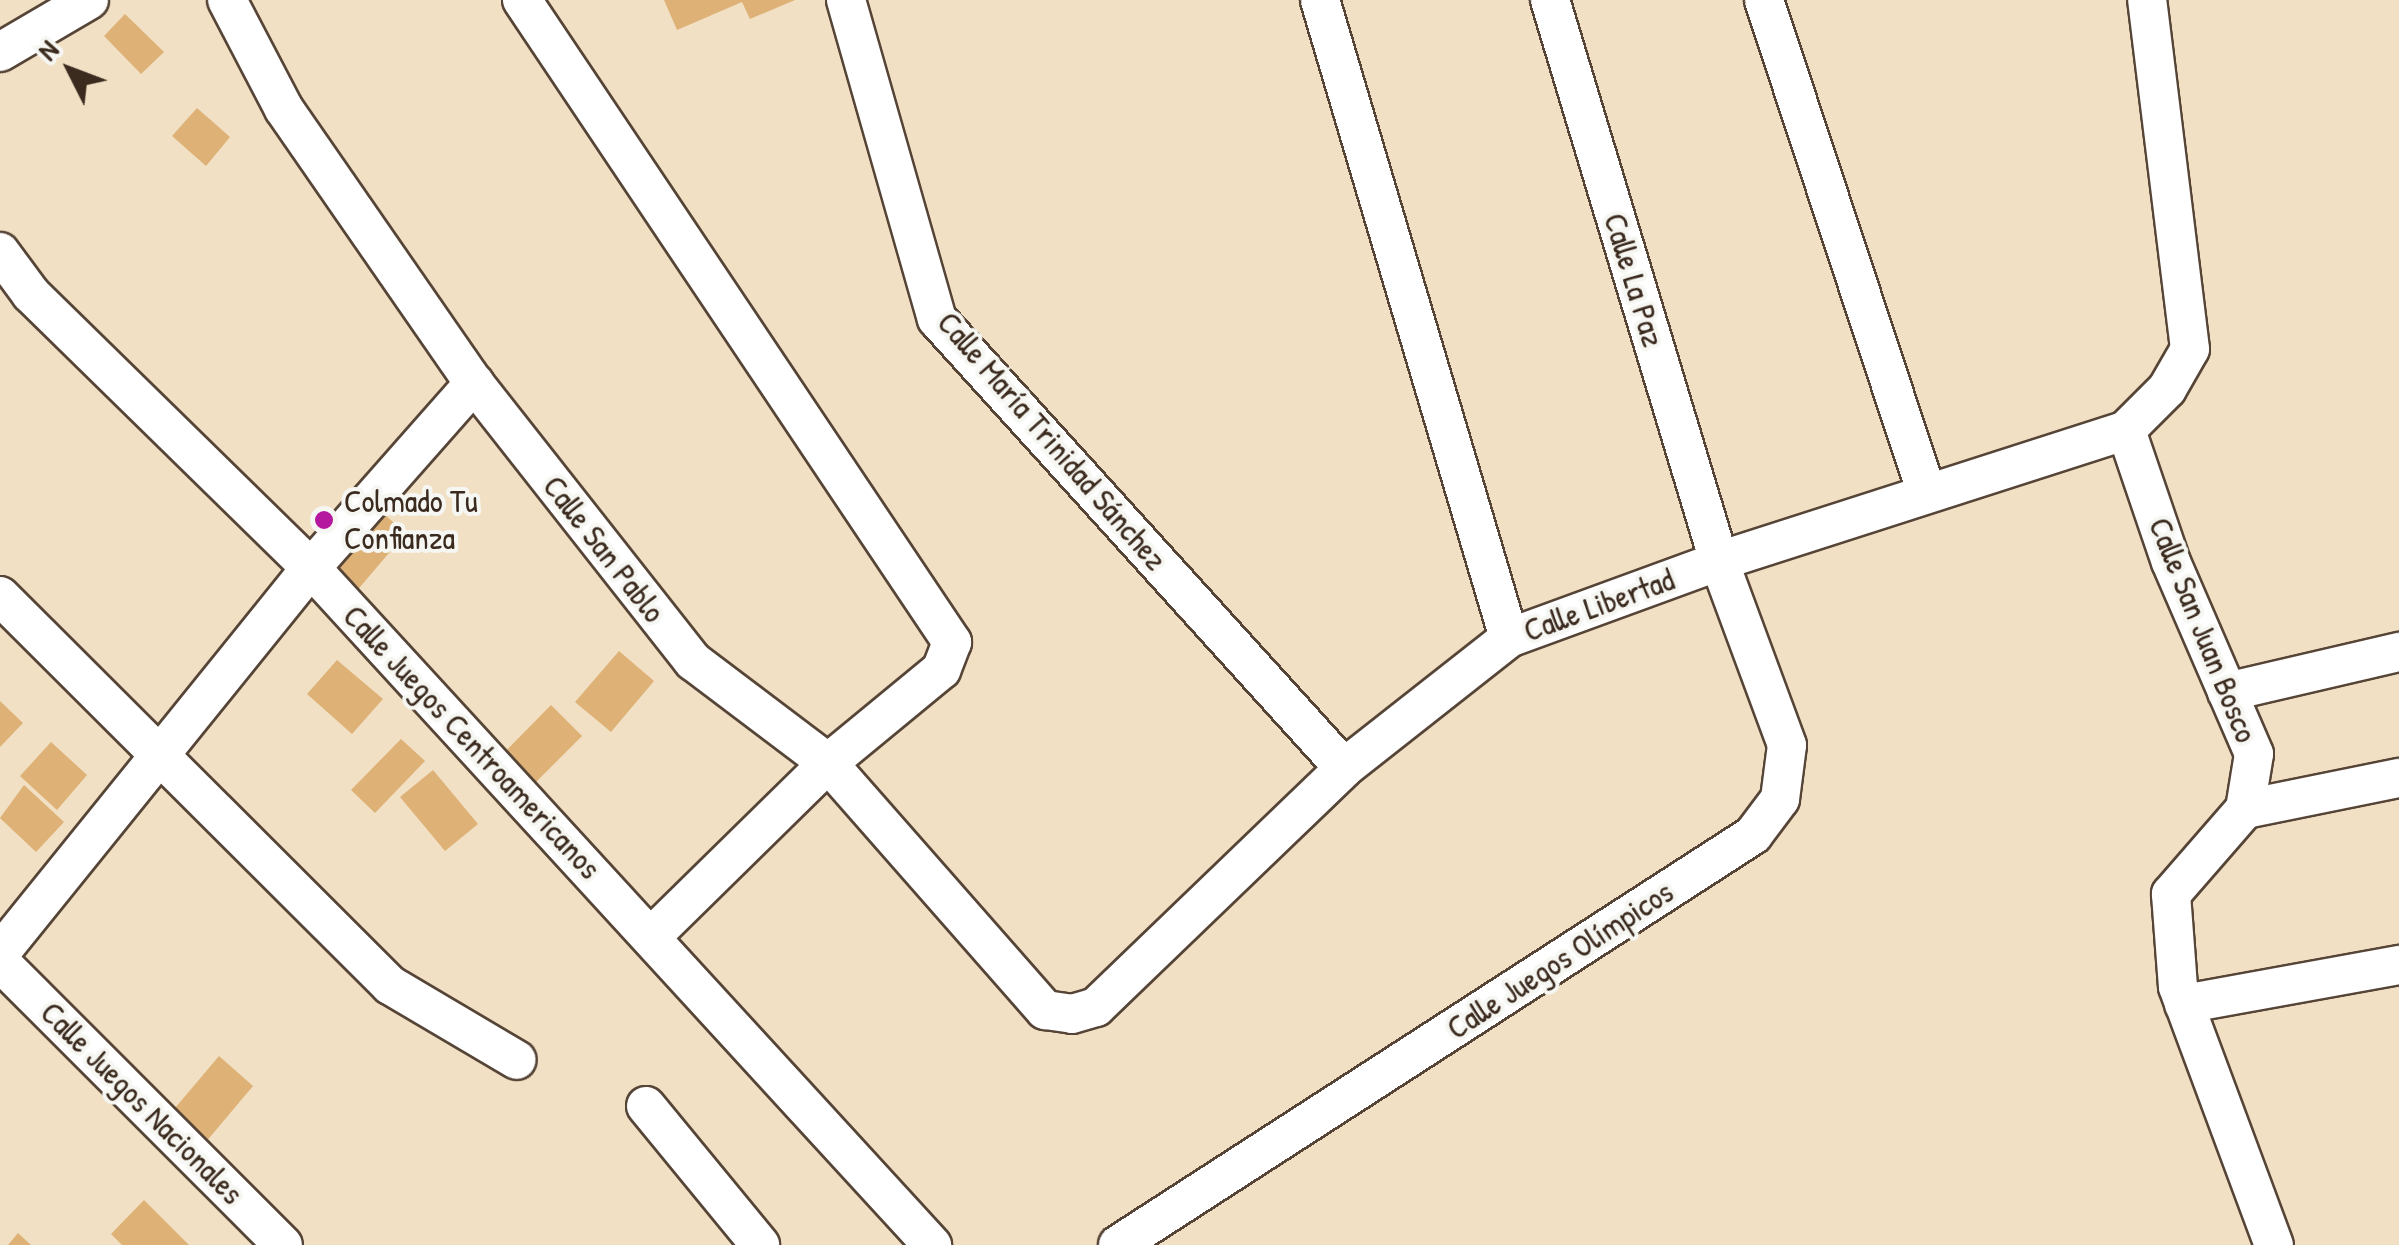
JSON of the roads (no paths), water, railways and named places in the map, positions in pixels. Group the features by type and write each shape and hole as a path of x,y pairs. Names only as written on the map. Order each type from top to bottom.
{"street":[{"path":"0,52 89,0"},
{"name":"Calle San Pablo","path":"227,0 284,109 474,383 692,660 828,762 1045,1010 1072,1014"},
{"path":"522,0 952,642 941,670 828,762 652,937"},
{"name":"Calle María Trinidad Sánchez","path":"846,0 937,319 1344,768"},
{"path":"1320,0 1508,638"},
{"name":"Calle La Paz","path":"1550,0 1719,561"},
{"path":"1764,0 1927,494"},
{"path":"2126,430 2167,389 2190,350 2148,0"},
{"name":"Calle Juegos Centroamericanos","path":"0,252 32,294 310,568 932,1245"},
{"path":"0,953 310,568 474,383"},
{"name":"Calle Libertad","path":"1072,1014 1096,1006 1344,768 1508,638 1719,561 2126,430"},
{"name":"Calle San Juan Bosco","path":"2126,430 2172,562 2254,754 2245,808"},
{"name":"Calle Juegos Olímpicos","path":"1118,1245 1752,835 1780,800 1786,745 1719,561"},
{"path":"0,596 390,985 518,1060"},
{"path":"2226,692 2399,652"},
{"path":"2274,1245 2184,1004 2171,894 2245,808 2399,778"},
{"name":"Calle Juegos Nacionales","path":"0,962 283,1245"},
{"path":"2184,1004 2399,965"},
{"path":"646,1106 760,1245"}],"place":[{"name":"Colmado Tu Confianza","path":"324,520"}]}
